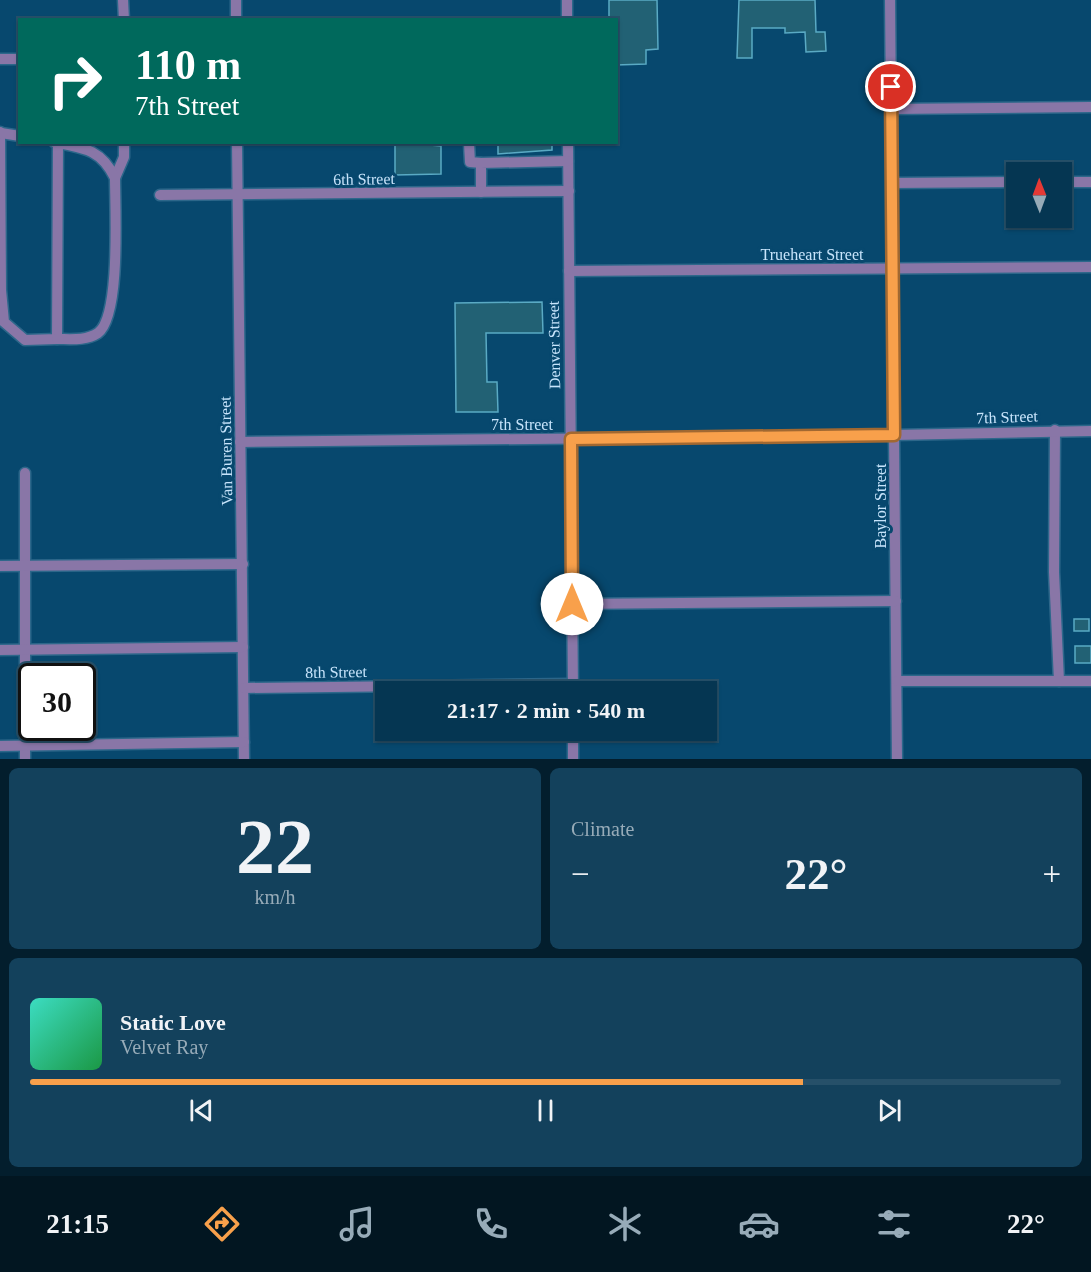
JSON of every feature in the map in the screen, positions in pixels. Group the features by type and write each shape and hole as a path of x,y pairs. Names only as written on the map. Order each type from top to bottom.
{"street":[{"path":"123,0 124,18"},
{"path":"236,0 236,18"},
{"path":"567,0 567,18"},
{"name":"Baylor Street","path":"890,0 897,759"},
{"path":"0,59 18,59"},
{"path":"891,109 1091,107"},
{"path":"18,136 0,133 1,290 4,322 25,340 83,338 98,333 105,325 113,303 116,178 124,157 124,144"},
{"path":"56,144 57,339"},
{"path":"60,144 94,153 107,161 116,178"},
{"name":"Van Buren Street","path":"237,144 244,759"},
{"path":"470,144 470,162 568,161"},
{"name":"Denver Street","path":"568,144 573,681"},
{"path":"481,163 481,192"},
{"path":"892,183 1006,182"},
{"path":"1072,182 1091,182"},
{"name":"6th Street","path":"160,195 569,191"},
{"name":"Trueheart Street","path":"569,271 1091,267"},
{"path":"1055,430 1054,572 1059,681"},
{"name":"7th Street","path":"240,442 894,435 1091,430"},
{"path":"25,473 25,759"},
{"path":"0,566 243,564"},
{"path":"572,604 896,601"},
{"path":"0,650 243,647"},
{"path":"897,681 1091,681"},
{"name":"8th Street","path":"244,688 375,688"},
{"path":"573,741 573,759"},
{"path":"0,746 244,742"}],"building":[{"path":"609,0 657,0 658,49 646,50 646,64 618,65 618,18 609,18"},
{"path":"739,0 815,0 816,32 825,32 826,51 806,52 805,32 785,33 785,28 752,28 752,58 737,58"},
{"path":"395,144 441,146 441,174 395,175"},
{"path":"498,144 552,144 552,150 498,154"},
{"path":"542,302 543,333 486,333 487,382 497,382 498,412 456,412 455,303"},
{"path":"1074,619 1089,619 1089,631 1074,631"},
{"path":"1075,646 1091,646 1091,663 1075,663"}],"route":[{"path":"572,604 571,439 894,435 891,87"}]}
